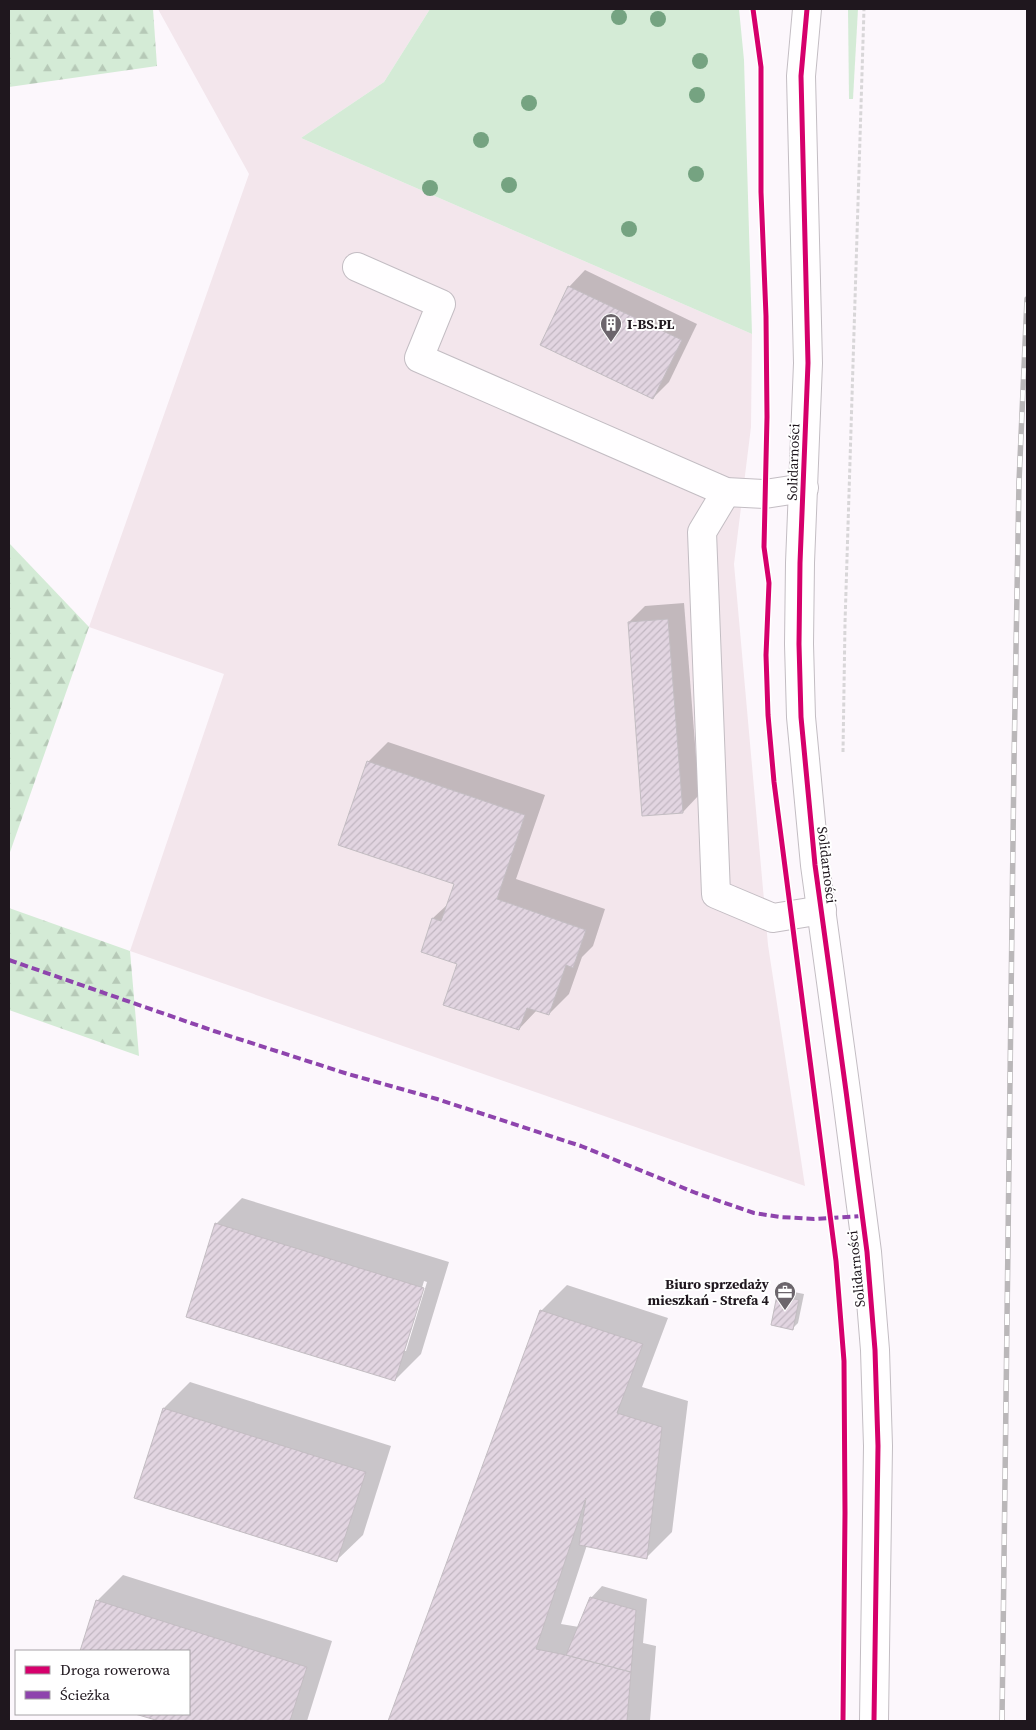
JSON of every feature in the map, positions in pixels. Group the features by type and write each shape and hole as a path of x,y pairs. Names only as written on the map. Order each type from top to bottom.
{"street":[{"name":"Solidarności","path":"790,9 801,76"},
{"name":"Solidarności","path":"807,9 801,76 808,363 799,644 800,717 808,801 866,1252 875,1350 878,1446 874,1721"},
{"path":"356,267 442,304 419,358 726,492 765,494 804,488"},
{"path":"726,492 702,532 716,894 773,918 822,910"}],"path":[{"path":"843,752 845,623 864,9"}],"shaded area":[{"path":"158,9 430,9 384,82 301,138 752,334 751,427 734,564 768,945 805,1186 130,951 224,674 89,627 249,174"}],"green space":[{"path":"9,9 153,9 157,66 9,87"},
{"path":"430,9 739,9 744,60 752,334 301,138 384,82"},
{"path":"848,9 858,9 853,99 849,99"},
{"path":"9,543 89,627 9,855"},
{"path":"9,908 130,951 139,1056 9,1010"}],"building":[{"name":"I-BS.PL","path":"568,286 682,340 653,399 540,345"},
{"path":"668,619 683,813 642,816 628,622"},
{"path":"367,761 525,815 497,899 586,930 573,968 566,965 549,1015 527,1008 519,1030 443,1005 457,964 421,952 432,918 441,921 454,884 338,845"},
{"path":"215,1223 424,1288 395,1381 186,1317"},
{"path":"777,1295 799,1300 793,1330 771,1325"},
{"path":"540,1310 643,1344 617,1413 662,1427 647,1559 579,1545 586,1498 536,1649 631,1672 627,1721 388,1721"},
{"path":"163,1408 366,1472 337,1562 134,1498"},
{"path":"590,1597 636,1610 631,1672 566,1655"},
{"path":"96,1600 307,1667 290,1721 159,1721 138,1715 190,1715 190,1650 80,1650"}],"railway":[{"path":"1002,1721 1014,761 1019,482 1027,299"}],"marked path":[{"path":"9,960 214,1031 348,1074 437,1099 581,1146 696,1193 754,1213 814,1219 862,1216"}],"cycle path":[{"path":"753,9 761,67 761,192 766,316 767,417 764,547 769,583 766,655 768,715 774,782 836,1261 844,1361 843,1721"},
{"path":"807,9 801,76 808,363 800,563 799,644 801,717 815,865 867,1252 875,1350 878,1446 874,1721"}],"place":[{"name":"I-BS.PL","path":"611,343"},
{"name":"Biuro sprzedaży mieszkań - Strefa 4","path":"785,1311"}]}
